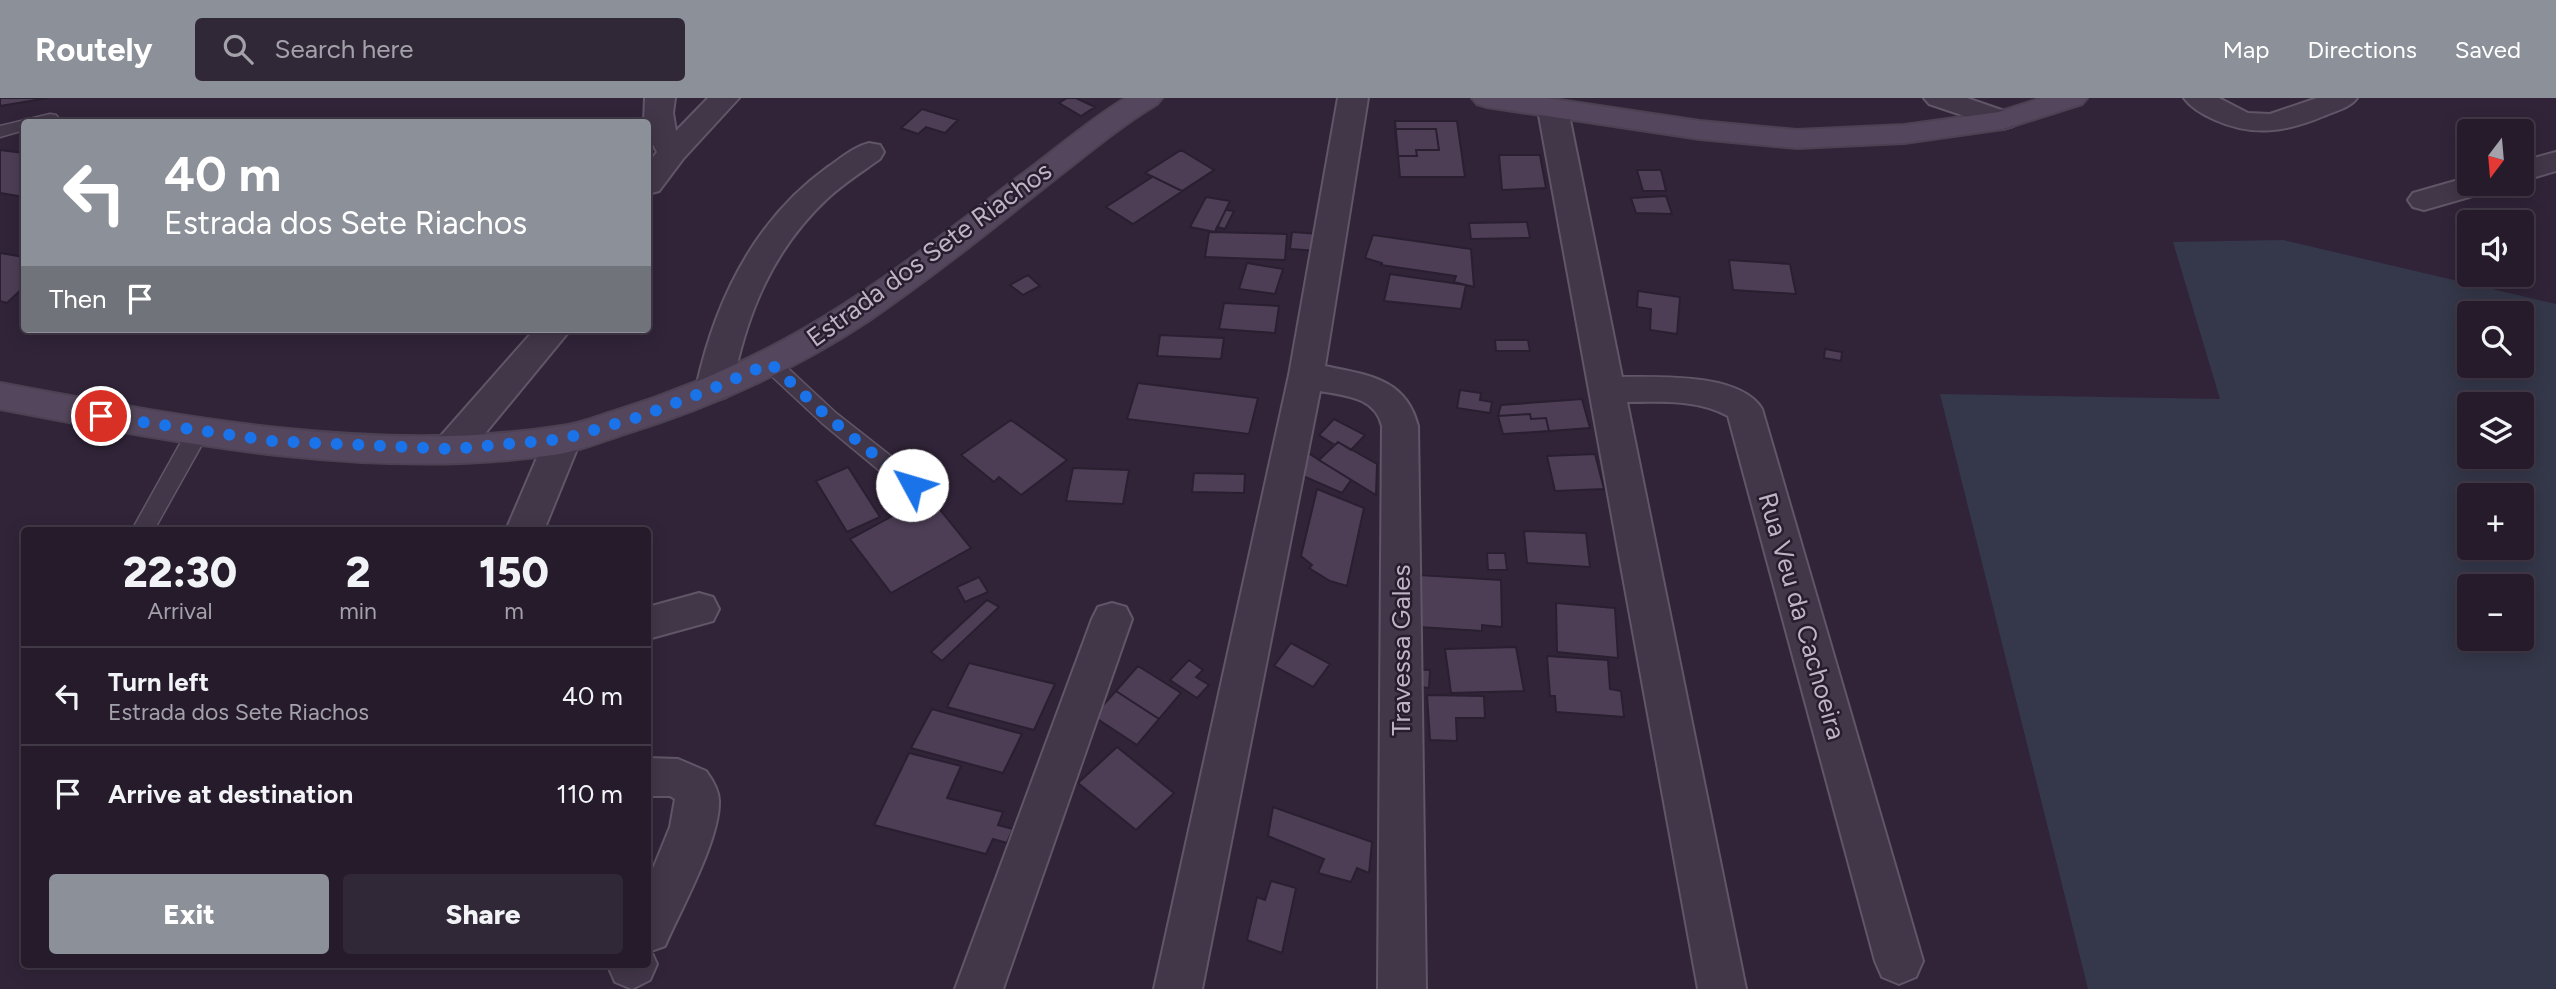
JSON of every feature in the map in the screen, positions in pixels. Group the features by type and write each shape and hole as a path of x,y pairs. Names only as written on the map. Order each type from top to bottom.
{"street":[{"path":"660,98 658,107 661,136 672,152"},
{"path":"651,180 672,152 724,98"},
{"name":"Estrada dos Sete Riachos","path":"0,396 101,416 272,441 452,449 563,439 642,416 714,388 770,363 828,330 884,292 1147,98"},
{"path":"1178,989 1306,376 1353,98"},
{"path":"1487,98 1700,130 1797,139 1904,134 2003,120 2072,98"},
{"path":"1938,98 2003,120"},
{"path":"2199,98 2239,121 2266,125 2281,123 2342,98"},
{"path":"1553,110 1722,989"},
{"path":"714,388 722,344 739,299 759,259 783,226 819,190 869,152"},
{"path":"2534,167 2556,161"},
{"path":"2424,200 2457,190"},
{"path":"452,449 551,333"},
{"name":"Travessa Gales","path":"1306,376 1388,398 1400,426 1402,989"},
{"name":"Rua Veu da Cachoeira","path":"1606,389 1706,393 1729,399 1744,410 1899,961"},
{"path":"525,527 563,439"},
{"path":"651,622 699,609"},
{"path":"979,989 1112,619"},
{"path":"651,777 676,777 688,783 697,797 694,821 651,923"}],"lane":[{"path":"0,132 21,126"},
{"path":"770,363 829,418 912,485"},
{"path":"145,527 200,430"}],"shaded area":[{"path":"2283,240 2457,281 2457,287 2483,287 2556,304 2556,989 2088,989 1940,394 2220,399 2173,242"}],"building":[{"path":"0,98 48,98 0,106"},
{"path":"1067,98 1076,98 1095,107 1081,116 1059,103"},
{"path":"922,109 958,120 945,133 926,127 918,134 901,128"},
{"path":"1395,121 1457,121 1465,177 1400,177"},
{"path":"1395,129 1436,129 1439,150 1416,150 1417,156 1398,156"},
{"path":"0,150 21,153 21,196 0,193"},
{"path":"1181,150 1214,170 1133,224 1106,207 1152,177 1145,173"},
{"path":"1181,150 1214,170 1182,191 1145,173"},
{"path":"1499,155 1540,155 1546,188 1502,190"},
{"path":"1637,170 1661,170 1666,191 1643,191"},
{"path":"1666,196 1672,214 1636,213 1631,198"},
{"path":"1206,197 1230,201 1226,210 1234,211 1225,229 1217,227 1215,232 1190,227"},
{"path":"1206,197 1230,201 1215,232 1190,227"},
{"path":"1527,222 1530,238 1471,239 1469,223"},
{"path":"1209,232 1287,234 1285,260 1205,257"},
{"path":"1292,232 1320,234 1319,251 1290,249"},
{"path":"1373,235 1471,249 1474,287 1454,282 1456,276 1381,265 1382,263 1365,258"},
{"path":"0,253 21,256 21,290 7,303 0,301"},
{"path":"1729,260 1790,264 1796,294 1733,290"},
{"path":"1247,263 1283,269 1275,294 1239,289"},
{"path":"1390,274 1466,285 1461,309 1384,301"},
{"path":"1028,275 1040,286 1023,295 1010,285"},
{"path":"1638,291 1680,297 1677,334 1650,330 1651,309 1637,307"},
{"path":"1224,303 1279,306 1275,333 1219,329"},
{"path":"1160,335 1224,338 1221,359 1157,356"},
{"path":"1495,340 1528,340 1530,351 1496,351"},
{"path":"1825,349 1842,352 1841,361 1824,358"},
{"path":"1138,383 1258,398 1249,434 1127,419"},
{"path":"1460,390 1481,393 1480,400 1492,402 1490,413 1457,408"},
{"path":"1582,399 1590,428 1549,431 1546,418 1531,419 1530,414 1498,416 1501,405"},
{"path":"1530,414 1531,419 1546,418 1549,431 1503,434 1498,416"},
{"path":"1334,419 1365,435 1351,450 1338,442 1335,445 1319,435"},
{"path":"1011,420 1067,460 1021,495 999,477 994,482 961,455"},
{"path":"1338,442 1377,464 1376,495 1319,460"},
{"path":"1308,453 1351,480 1342,493 1303,476"},
{"path":"1595,454 1604,489 1555,491 1547,456"},
{"path":"848,467 880,517 847,532 816,481"},
{"path":"1073,468 1129,470 1123,504 1066,501"},
{"path":"1194,473 1245,474 1244,493 1192,492"},
{"path":"1317,489 1364,508 1347,586 1330,581 1309,568 1312,565 1301,556"},
{"path":"929,496 971,548 891,593 850,539"},
{"path":"1524,531 1586,533 1590,567 1527,563"},
{"path":"1487,553 1505,553 1507,570 1488,570"},
{"path":"1419,575 1501,580 1502,627 1482,625 1482,631 1419,627"},
{"path":"979,577 988,592 965,602 957,587"},
{"path":"987,600 999,607 942,661 931,652"},
{"path":"1556,603 1615,608 1618,658 1557,652"},
{"path":"1291,643 1330,664 1313,687 1274,666"},
{"path":"1516,647 1524,691 1451,693 1445,649"},
{"path":"1547,656 1608,660 1610,689 1621,691 1624,717 1556,712 1555,696 1550,696"},
{"path":"1189,660 1203,670 1196,677 1209,685 1197,698 1170,680"},
{"path":"969,663 1055,684 1034,730 947,707"},
{"path":"1138,666 1181,693 1159,719 1116,691"},
{"path":"1411,669 1430,670 1429,688 1410,686"},
{"path":"1116,691 1159,719 1137,745 1093,716"},
{"path":"1427,695 1484,696 1485,718 1456,718 1457,741 1430,740"},
{"path":"932,709 1022,734 1003,773 911,748"},
{"path":"1117,747 1174,793 1136,830 1078,783"},
{"path":"909,753 961,766 947,798 1003,812 998,825 1013,829 1007,843 993,839 986,854 874,825"},
{"path":"1273,807 1372,842 1369,873 1357,868 1351,882 1318,873 1324,859 1268,836"},
{"path":"1271,881 1296,888 1282,953 1247,940 1257,897 1265,900"}],"route":[{"path":"101,416 272,441 452,449 563,439 642,416 770,363 829,418 912,485"}]}
